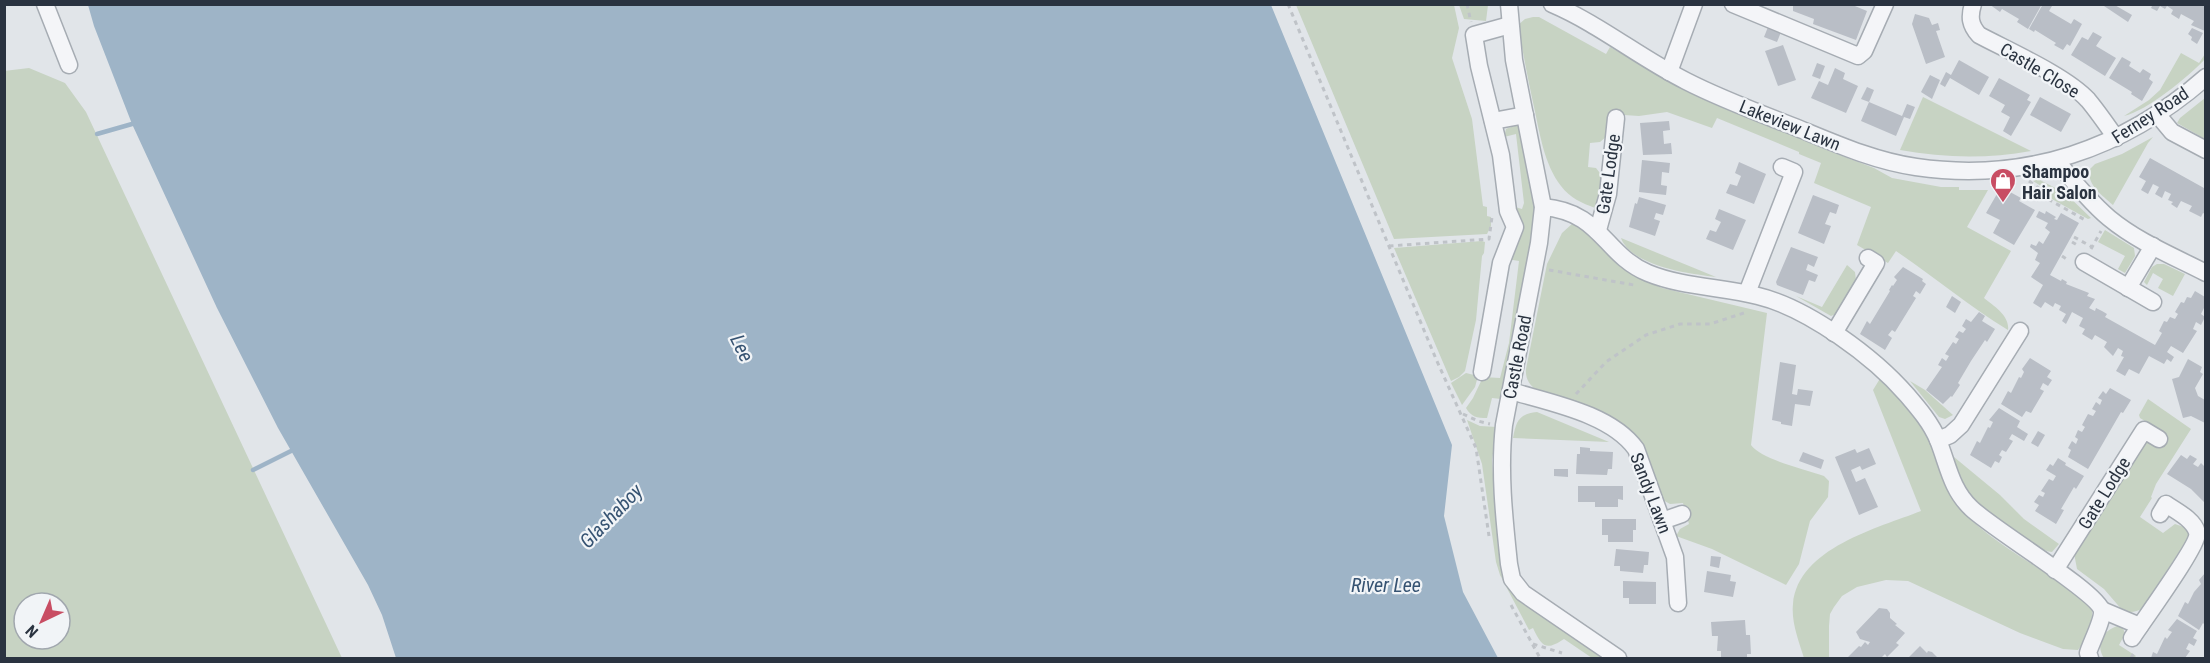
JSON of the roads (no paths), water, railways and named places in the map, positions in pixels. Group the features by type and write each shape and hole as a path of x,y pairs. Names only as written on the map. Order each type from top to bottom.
{"street":[{"path":"45,4 69,65"},
{"name":"Castle Road","path":"1509,4 1514,60 1543,207 1539,243 1504,424 1500,468 1512,579 1516,586 1537,603 1618,658"},
{"path":"1552,4 1590,24 1669,72 1694,4"},
{"path":"1733,4 1857,56 1864,51 1885,4"},
{"name":"Castle Close","path":"1973,4 1971,24 1978,35 2045,70 2080,93 2088,100 2116,138"},
{"path":"1482,372 1501,263 1515,227 1508,211 1501,155 1479,66 1474,35 1510,25"},
{"name":"Lakeview Lawn","path":"1669,72 1702,89 1837,144 1871,156 1915,167"},
{"name":"Ferney Road","path":"1915,167 1960,171 1997,170 2056,160 2087,151 2116,138 2157,114 2205,77"},
{"path":"2157,114 2172,132 2205,150"},
{"path":"1493,121 1525,115"},
{"name":"Gate Lodge","path":"1598,230 1608,194 1616,118"},
{"path":"2056,160 2078,187 2109,218 2152,246 2205,273"},
{"path":"1754,295 1794,172 1782,167"},
{"name":"Gate Lodge","path":"1543,207 1557,208 1588,222 1623,258 1646,272 1678,281 1754,295 1790,307 1834,333 1892,378 1920,410 1938,440 1950,478 1965,503 1992,527 2092,596 2102,610 2135,639 2189,553 2197,535 2191,523 2166,504 2160,514"},
{"path":"2128,288 2152,246"},
{"path":"1834,333 1876,263 1868,258"},
{"path":"2084,262 2153,302"},
{"path":"1938,440 1950,435 1961,425 2020,329"},
{"name":"Sandy Lawn","path":"1511,391 1612,426 1631,442 1636,449 1675,557 1678,603"},
{"name":"Gate Lodge","path":"2055,570 2144,430 2159,439"},
{"path":"1662,520 1682,514"},
{"path":"2090,658 2088,653 2102,610"}],"water":[{"path":"88,5 1271,5 1452,445 1444,516 1463,592 1498,658 396,658 382,615 368,585 278,428 217,308 132,124"}],"waterway":[{"path":"97,134 132,124"},
{"path":"253,470 291,451"}],"place":[{"name":"Shampoo Hair Salon","path":"2003,204"}],"water label":[{"name":"Lee","path":"742,348"},
{"name":"Glashaboy","path":"611,516"},
{"name":"River Lee","path":"1386,585"}]}
